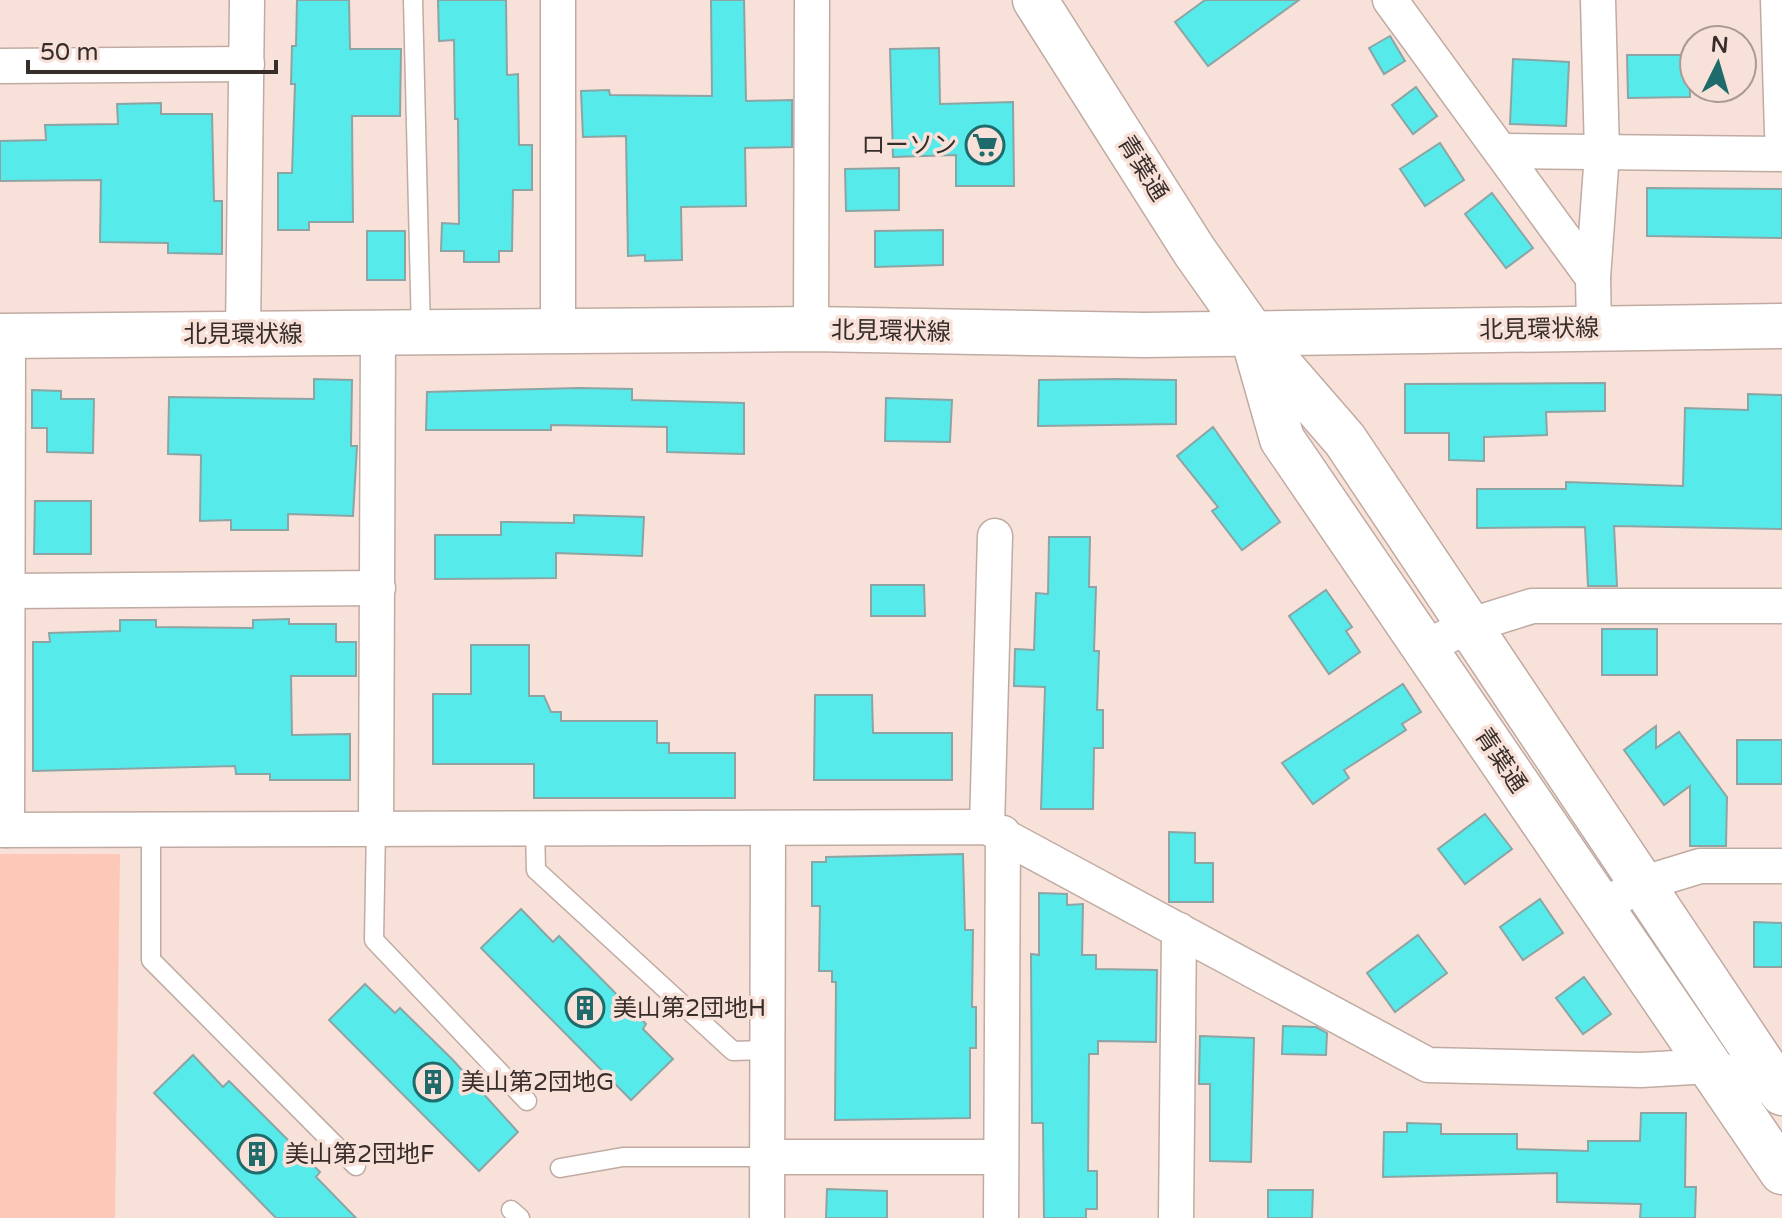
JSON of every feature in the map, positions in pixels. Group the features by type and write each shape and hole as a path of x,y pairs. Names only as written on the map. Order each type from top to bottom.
{"street":[{"path":"243,334 247,0"},
{"path":"558,0 558,332"},
{"path":"811,329 812,0"},
{"name":"青葉通","path":"1035,0 1195,252 1253,334 1345,440 1782,1093"},
{"path":"1390,0 1593,278"},
{"path":"1594,328 1593,278 1602,153 1598,0"},
{"path":"1778,0 1782,133"},
{"path":"0,66 247,64"},
{"path":"1502,151 1782,154"},
{"name":"北見環状線","path":"4,336 811,329 1253,334 1782,326"},
{"path":"376,827 378,333"},
{"name":"青葉通","path":"1253,334 1282,439 1782,1172"},
{"path":"4,336 10,591 4,830 376,827 995,830 1428,1065 1641,1070 1710,1066 1782,1093"},
{"path":"995,536 995,830 1001,1218"},
{"path":"10,591 378,588"},
{"path":"1424,648 1468,626 1532,606 1782,606"},
{"path":"767,1218 768,828"},
{"path":"1602,907 1641,884 1700,866 1782,866"},
{"path":"1176,1218 1179,930"},
{"path":"768,1157 1001,1157"}],"lane":[{"path":"413,0 421,333"},
{"path":"376,827 374,940 527,1101"},
{"path":"535,828 536,870 733,1051 767,1050"},
{"path":"151,830 151,960 356,1166"},
{"path":"560,1168 623,1157 768,1157"}],"shaded area":[{"path":"0,854 120,854 115,1218 0,1218"}],"building":[{"path":"297,0 349,0 350,49 401,49 400,116 352,116 353,222 309,222 309,230 278,230 278,173 292,173 295,84 291,84 292,46 296,46"},
{"path":"438,0 506,0 507,75 518,74 519,145 532,145 532,190 513,190 512,251 499,251 499,262 464,262 464,251 441,251 442,223 459,224 458,119 455,119 454,40 439,41"},
{"path":"711,0 744,0 746,101 792,100 792,147 745,148 746,206 681,207 682,260 645,261 645,255 628,256 626,136 583,137 581,91 609,90 610,95 712,96"},
{"path":"1205,0 1299,0 1208,66 1175,22"},
{"path":"1390,36 1405,61 1384,74 1369,48"},
{"path":"939,48 940,104 1013,102 1014,186 956,186 956,155 893,157 890,49"},
{"path":"1627,55 1678,55 1678,97 1628,98"},
{"path":"1513,59 1569,62 1566,126 1510,124"},
{"path":"1416,87 1437,116 1413,134 1392,105"},
{"path":"161,103 161,114 212,114 214,201 222,201 222,254 168,253 168,243 100,242 101,180 0,181 0,141 46,140 45,125 118,124 117,104"},
{"path":"1440,143 1464,180 1425,206 1400,169"},
{"path":"899,168 899,210 846,211 845,169"},
{"path":"1647,188 1782,189 1782,238 1647,236"},
{"path":"1492,193 1533,248 1506,268 1465,214"},
{"path":"943,230 943,265 875,267 875,231"},
{"path":"367,231 405,231 405,280 367,280"},
{"path":"314,379 352,380 351,446 357,446 353,516 288,514 288,530 231,530 231,520 200,521 201,455 168,454 169,397 314,399"},
{"path":"1039,380 1176,380 1176,424 1038,426"},
{"path":"1605,383 1605,411 1546,412 1547,435 1484,437 1484,461 1449,460 1449,433 1405,433 1405,384"},
{"path":"632,389 632,400 744,403 744,454 667,452 667,427 551,425 551,430 426,430 427,392"},
{"path":"32,390 61,391 61,399 94,399 93,453 47,452 47,428 32,428"},
{"path":"1748,394 1782,395 1782,529 1614,526 1617,586 1588,586 1585,527 1477,528 1477,489 1566,489 1566,482 1683,486 1685,408 1748,410"},
{"path":"886,398 952,400 950,442 885,441"},
{"path":"1213,427 1280,522 1242,550 1212,511 1218,507 1177,456"},
{"path":"35,501 91,501 91,554 34,554"},
{"path":"574,515 644,517 642,556 556,553 556,578 435,579 435,535 501,535 501,522 574,523"},
{"path":"1049,537 1090,537 1089,587 1096,587 1094,651 1099,651 1097,710 1103,710 1103,748 1094,748 1093,809 1041,809 1045,687 1014,686 1015,649 1034,650 1036,593 1048,594"},
{"path":"871,585 924,585 925,616 871,616"},
{"path":"1326,590 1352,627 1346,631 1360,652 1329,674 1289,616"},
{"path":"289,619 289,624 336,624 336,642 356,642 356,676 291,676 292,735 350,734 350,780 270,780 270,774 236,774 235,766 33,771 33,642 50,642 49,633 120,631 120,620 156,620 156,627 253,628 253,620"},
{"path":"1602,629 1657,629 1657,675 1602,675"},
{"path":"471,645 529,645 529,696 544,696 551,712 561,712 561,721 657,721 657,743 669,743 669,753 735,753 735,798 534,798 534,764 433,764 433,694 471,694"},
{"path":"1403,684 1421,712 1402,724 1406,730 1344,770 1349,778 1313,804 1282,763"},
{"path":"815,695 872,695 873,733 952,733 952,780 814,780"},
{"path":"1656,726 1656,748 1679,732 1727,797 1726,846 1690,846 1690,786 1664,805 1624,750"},
{"path":"1737,740 1782,740 1782,784 1737,784"},
{"path":"1485,814 1512,849 1465,884 1438,849"},
{"path":"1169,832 1195,833 1195,863 1213,863 1213,902 1169,902"},
{"path":"963,854 965,930 973,930 972,1007 976,1007 976,1048 970,1048 970,1118 835,1120 836,982 832,982 832,971 819,971 820,906 812,906 812,862 826,862 826,857"},
{"path":"1039,893 1067,894 1067,905 1083,904 1082,955 1096,955 1096,969 1157,970 1156,1042 1098,1041 1098,1054 1089,1054 1088,1171 1097,1171 1097,1209 1086,1209 1086,1218 1044,1218 1043,1123 1032,1123 1031,954 1039,955"},
{"path":"1540,899 1563,933 1523,960 1500,927"},
{"name":"美山第2団地H","path":"521,909 553,942 559,936 646,1024 643,1029 673,1059 631,1100 481,948"},
{"path":"1754,922 1782,923 1782,967 1754,967"},
{"path":"1418,935 1447,973 1395,1012 1367,973"},
{"path":"1584,977 1611,1014 1583,1034 1556,998"},
{"name":"美山第2団地G","path":"365,984 395,1013 400,1008 452,1059 518,1132 479,1171 329,1020"},
{"path":"1283,1026 1316,1027 1327,1033 1326,1055 1282,1054"},
{"path":"1200,1036 1254,1038 1251,1162 1210,1161 1210,1084 1199,1084"},
{"name":"美山第2団地F","path":"193,1055 223,1087 229,1081 320,1172 316,1177 356,1218 276,1218 154,1093"},
{"path":"1641,1113 1686,1113 1685,1187 1696,1187 1695,1218 1640,1218 1641,1204 1557,1202 1557,1173 1383,1177 1384,1132 1407,1132 1407,1123 1441,1124 1441,1134 1517,1134 1517,1149 1588,1151 1588,1141 1640,1141"},
{"path":"827,1189 887,1191 887,1218 826,1218"},
{"path":"1268,1190 1313,1190 1312,1218 1268,1218"}],"place":[{"name":"ローソン","path":"985,145"},
{"name":"美山第2団地H","path":"585,1008"},
{"name":"美山第2団地G","path":"433,1082"},
{"name":"美山第2団地F","path":"257,1154"}]}
